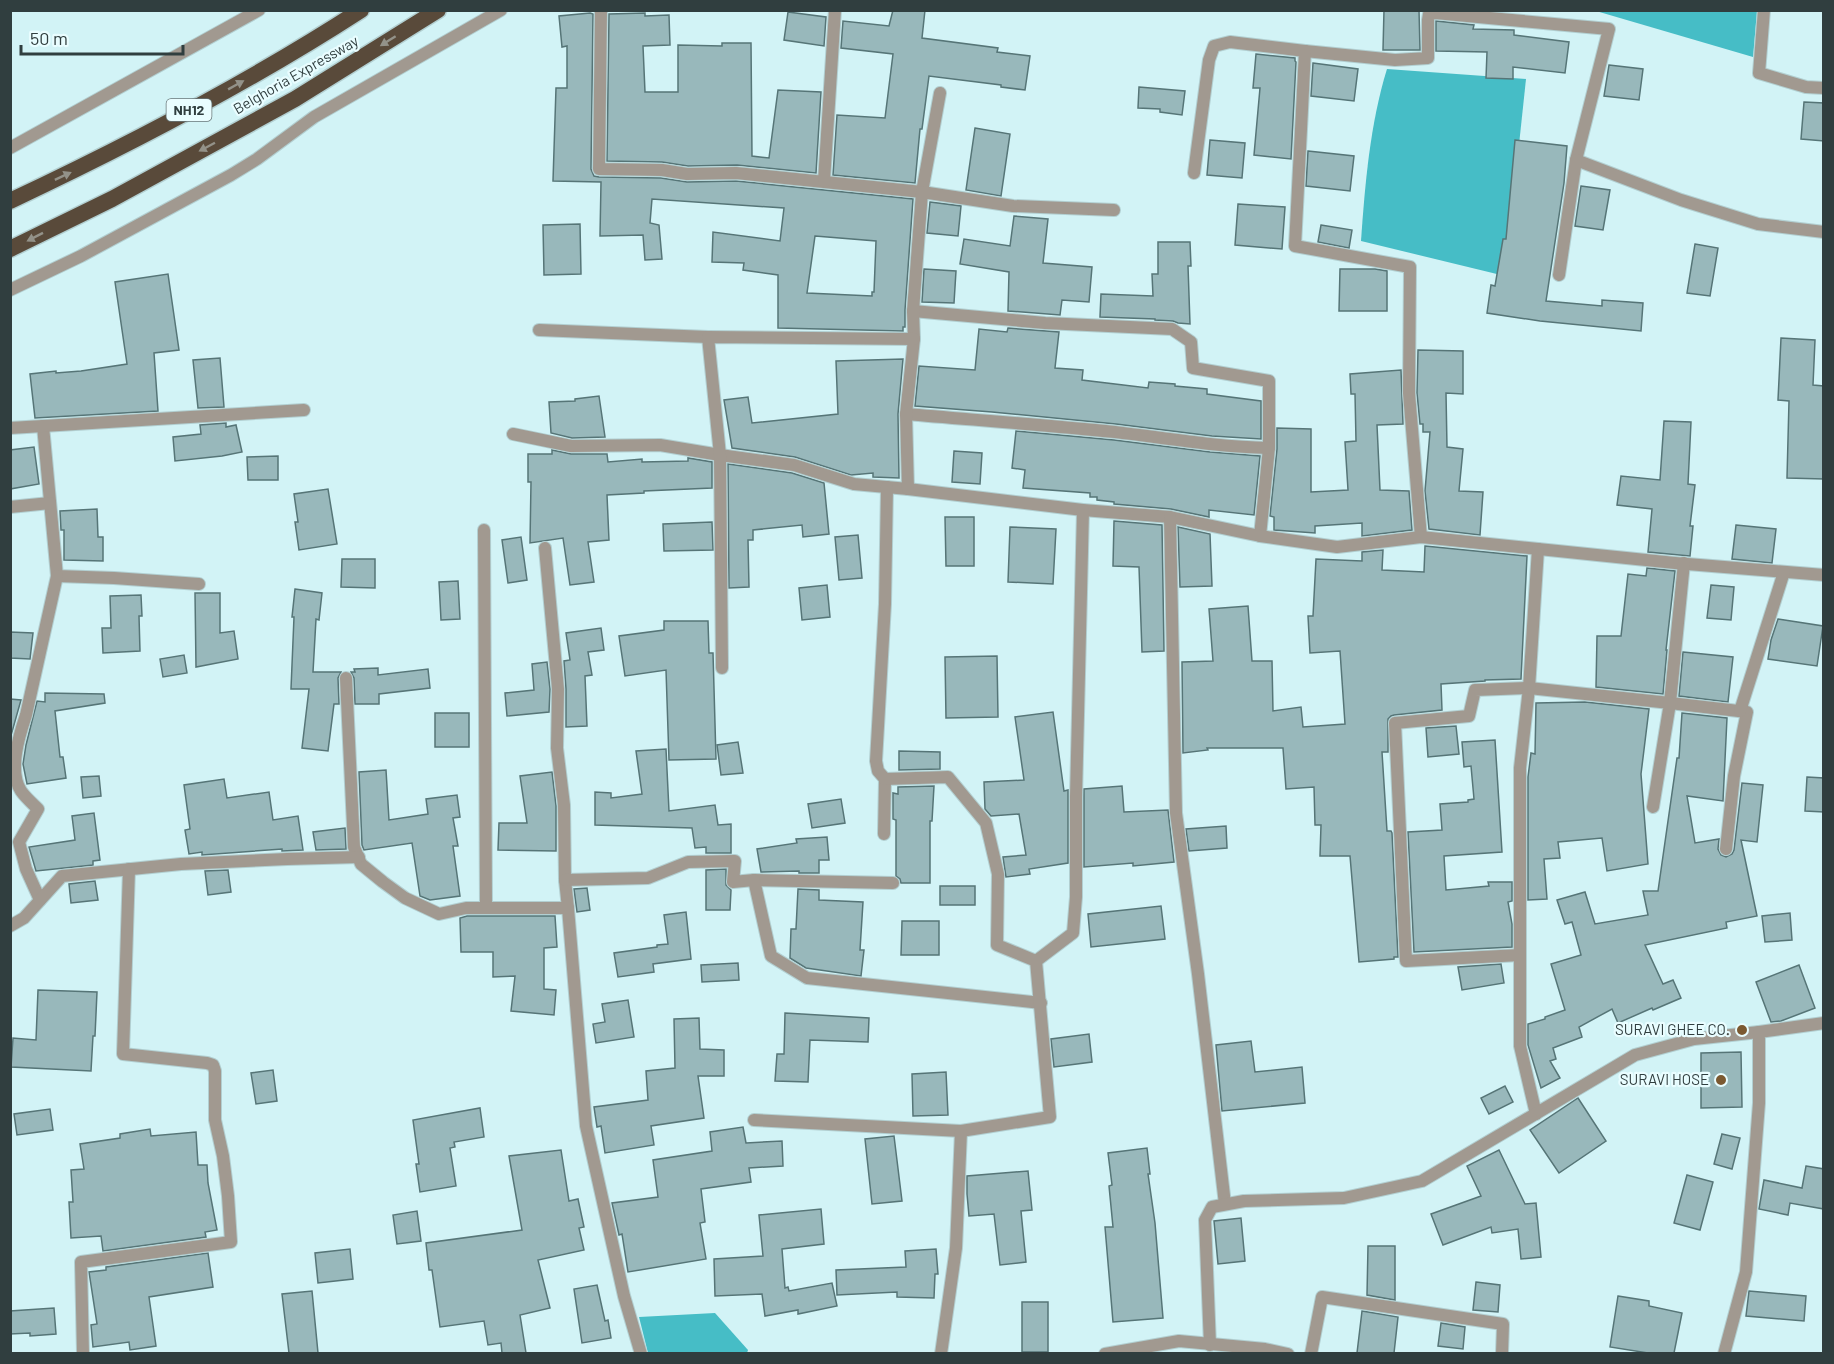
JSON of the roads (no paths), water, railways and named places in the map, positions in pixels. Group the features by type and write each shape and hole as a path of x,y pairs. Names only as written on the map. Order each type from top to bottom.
{"highway":[{"name":"Belghoria Expressway","path":"10,201 100,158 304,48 361,10"},
{"name":"Belghoria Expressway","path":"10,249 112,199 296,99 438,10"}],"street":[{"path":"10,148 259,10"},
{"path":"10,290 81,256 231,175 314,117 501,10"},
{"path":"601,10 599,169 662,170 687,174 736,173 922,192 1013,206 1114,210"},
{"path":"824,181 835,10"},
{"path":"1764,10 1759,73 1806,87 1824,88"},
{"path":"1194,173 1209,60 1214,46 1230,42 1395,60 1428,58 1430,14 1506,15 1609,29 1576,160 1559,275"},
{"path":"1305,51 1295,246 1410,267 1409,393 1421,537"},
{"path":"908,489 906,414 914,339 912,311 922,192 940,93"},
{"path":"1576,160 1681,200 1758,224 1824,232"},
{"path":"912,311 1045,323 1172,329 1191,342 1193,368 1269,381 1269,448 1260,536"},
{"path":"539,330 708,338 914,339"},
{"path":"708,338 720,455 722,668"},
{"path":"10,428 304,410"},
{"path":"906,414 1062,427 1233,447 1269,448"},
{"path":"40,900 26,869 19,842 38,809 20,789 15,772 19,737 57,576 43,426"},
{"path":"513,434 571,446 660,445 794,465 854,484 1083,510 1170,517 1260,536 1337,547 1421,537 1824,575"},
{"path":"884,834 885,779 878,771 876,761 885,604 887,487"},
{"path":"10,507 50,503"},
{"path":"1036,961 1072,933 1076,897 1083,510"},
{"path":"1170,517 1176,813 1198,974 1225,1204"},
{"path":"484,530 486,907"},
{"path":"545,548 558,689 557,748 564,805 565,880 586,1126 624,1296 641,1353"},
{"path":"1536,1114 1520,1046 1520,768 1538,549"},
{"path":"1653,807 1670,703 1684,563"},
{"path":"1740,711 1784,572"},
{"path":"57,576 199,584"},
{"path":"345,678 354,848 361,864 405,898 439,914 466,908 486,907 568,908"},
{"path":"1520,955 1406,961 1395,723 1469,716 1475,690 1528,688 1747,712 1734,776 1725,849"},
{"path":"885,779 948,777 986,823 998,874 997,945 1036,961"},
{"path":"10,926 24,918 62,876 216,862 358,857"},
{"path":"565,880 648,878 688,862 735,861 733,882 754,880 893,883"},
{"path":"82,1353 81,1262 231,1242 226,1176 215,1120 213,1065 123,1054 129,869"},
{"path":"754,880 771,956 807,978 1041,1003"},
{"path":"754,1120 961,1131 1050,1117 1036,961"},
{"path":"1210,1345 1205,1220 1212,1207 1244,1201 1344,1198 1422,1181 1635,1055 1695,1038 1824,1023"},
{"path":"1724,1353 1746,1272 1760,1103 1759,1032"},
{"path":"941,1353 956,1248 961,1131"},
{"path":"1311,1353 1322,1297 1503,1324 1502,1353"},
{"path":"1105,1353 1179,1341 1288,1353"}],"water":[{"path":"1596,11 1757,11 1753,57"},
{"path":"1387,69 1526,79 1505,276 1361,241 1372,133"},
{"path":"715,1313 748,1350 747,1353 648,1353 639,1317"}],"place":[{"name":"SURAVI GHEE CO.","path":"1742,1030"},
{"name":"SURAVI HOSE","path":"1721,1080"}]}
